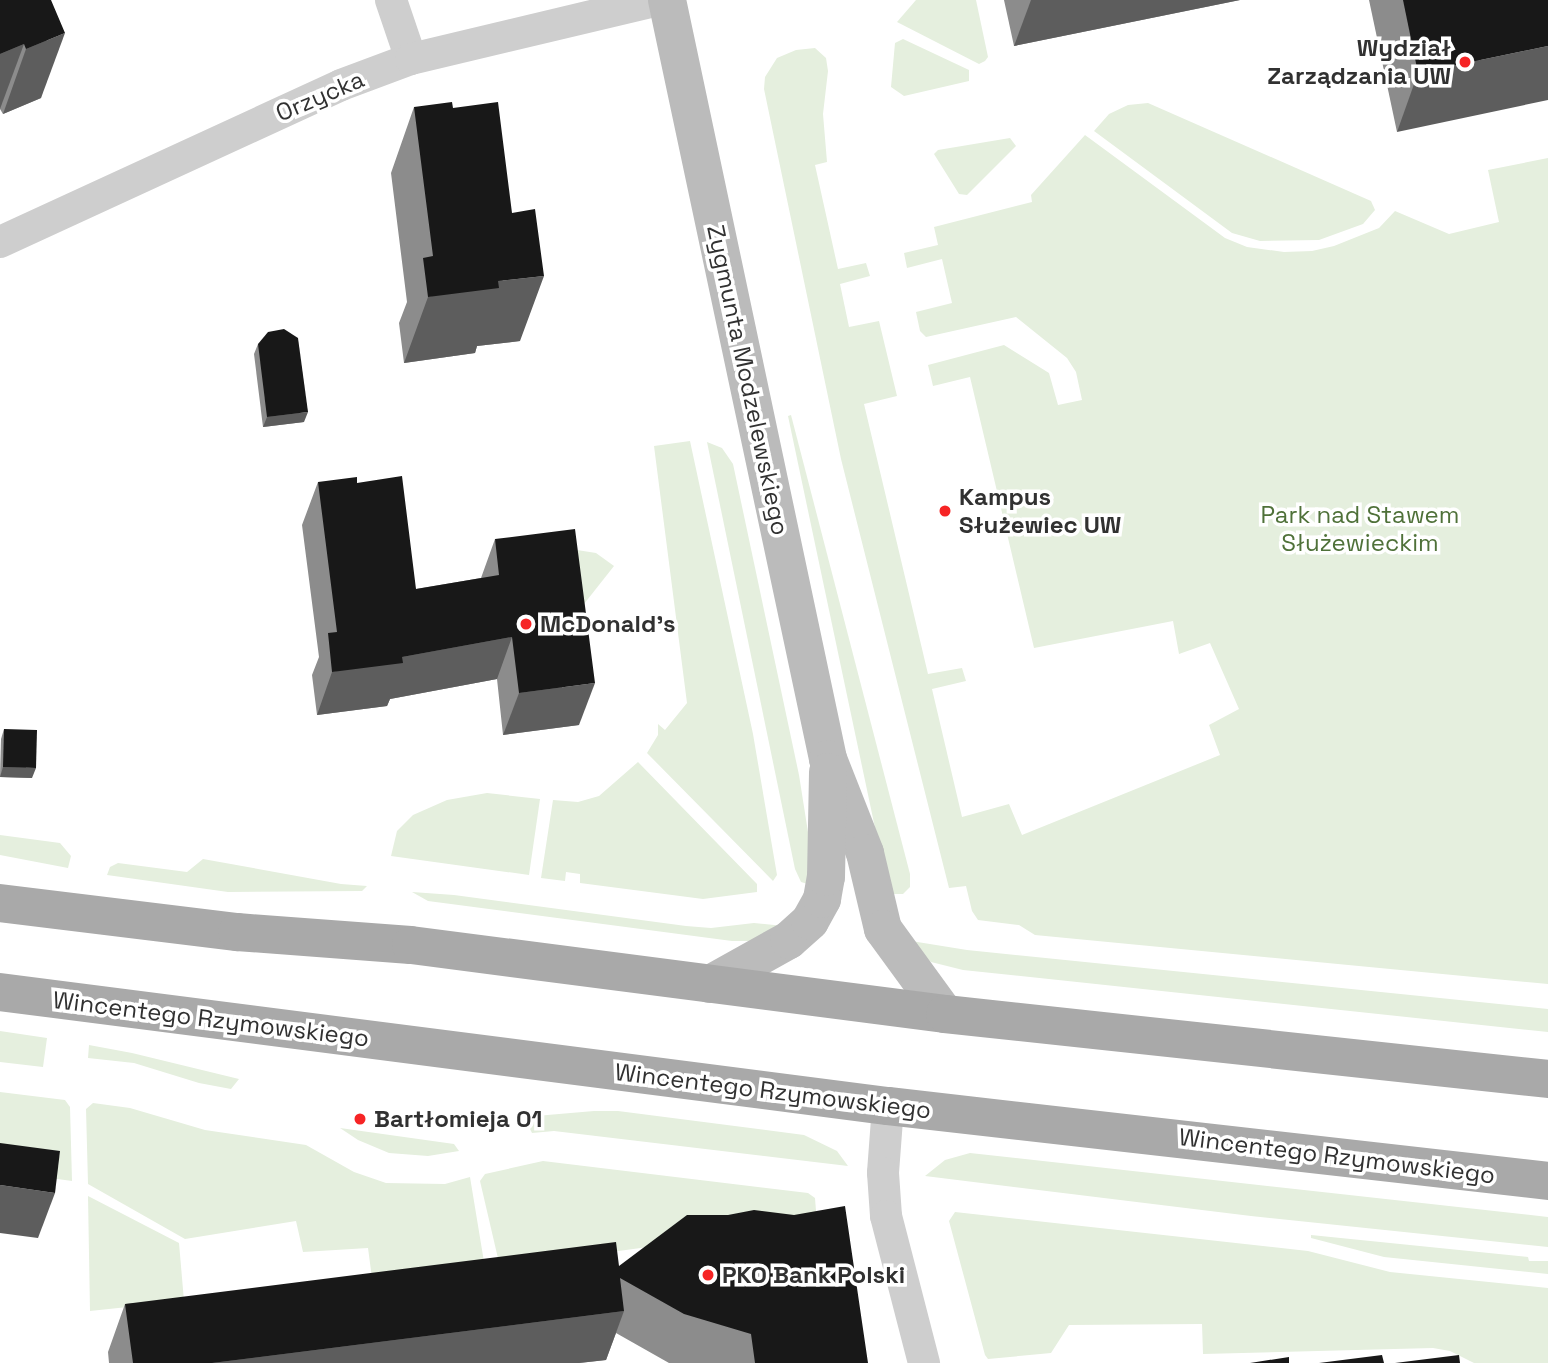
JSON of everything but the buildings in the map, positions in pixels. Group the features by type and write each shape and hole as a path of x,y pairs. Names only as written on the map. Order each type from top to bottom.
{"main road":[{"path":"0,903 237,932 411,945 946,1014 1548,1079"},
{"name":"Wincentego Rzymowskiego","path":"0,992 888,1106 1548,1181"}],"street":[{"path":"391,0 411,59"},
{"name":"Orzycka","path":"0,242 341,85 411,59 658,0"},
{"name":"Zygmunta Modzelewskiego","path":"667,0 828,759 865,853 883,929 946,1014"},
{"name":"Zygmunta Modzelewskiego","path":"710,984 789,940 805,927 816,910 827,877 828,759"},
{"path":"888,1106 883,1173 886,1216 924,1363"}],"green space":[{"path":"916,0 976,0 988,57 985,61 979,64 897,22"},
{"path":"903,39 969,70 969,81 904,96 891,87 895,43"},
{"name":"Park nad Stawem Służewieckim","path":"815,48 826,58 828,71 823,114 827,162 815,165 838,269 866,263 870,276 840,284 849,327 879,321 897,396 864,404 928,674 962,668 966,681 932,689 962,817 1009,804 1022,835 1220,755 1209,725 1239,709 1210,643 1179,654 1173,621 1034,648 970,377 933,386 928,365 1004,345 1049,373 1058,405 1082,400 1076,372 1067,358 1016,317 926,337 920,331 916,312 952,303 942,259 907,268 904,253 938,245 934,227 1032,202 1031,195 1085,135 1225,238 1247,247 1284,252 1312,251 1334,246 1379,228 1395,211 1449,234 1499,222 1488,170 1548,158 1548,984 1035,935 1019,925 978,920 972,911 966,886 949,888 841,459 764,89 765,77 777,58 796,50"},
{"path":"1148,103 1371,201 1375,210 1363,224 1319,240 1260,241 1232,233 1094,131 1109,114 1128,105"},
{"path":"1010,138 1016,146 967,195 959,194 934,154 938,150"},
{"path":"791,415 910,874 910,887 903,894 889,894 788,416"},
{"path":"690,441 753,734 777,875 773,881 647,753 658,735 658,724 665,730 687,703 654,446"},
{"path":"707,442 722,448 733,464 799,775 813,864 811,885 801,882 795,869"},
{"path":"577,550 596,553 614,566 584,604"},
{"path":"638,762 757,884 757,892 703,899 580,883 580,874 566,872 565,881 541,878 553,800 578,802 599,796"},
{"path":"487,793 540,799 529,875 391,856 397,831 413,815 447,800"},
{"path":"0,835 60,843 71,856 68,868 0,855"},
{"path":"203,859 341,884 367,886 362,891 228,892 107,875 110,867 118,863 187,872"},
{"path":"412,892 454,895 686,926 711,928 754,923 784,926 750,941 732,941 428,901"},
{"path":"905,940 967,950 1548,1009 1548,1032 963,970 931,962"},
{"path":"0,1031 47,1038 43,1067 0,1062"},
{"path":"89,1045 239,1079 231,1089 199,1083 134,1063 88,1058"},
{"path":"0,1092 65,1100 70,1107 72,1181 0,1171"},
{"path":"93,1103 130,1108 205,1130 306,1145 354,1172 386,1183 445,1184 470,1177 485,1268 372,1278 368,1248 303,1252 296,1221 185,1239 88,1184 86,1109"},
{"path":"618,1111 804,1135 837,1151 848,1166 554,1131 532,1133 524,1117"},
{"path":"340,1128 454,1144 459,1151 428,1156 389,1153 358,1140"},
{"path":"970,1153 1548,1217 1548,1247 1251,1216 925,1176 945,1160"},
{"path":"543,1161 808,1193 815,1198 817,1224 500,1267 480,1181 485,1174"},
{"path":"88,1196 179,1243 184,1301 90,1311"},
{"path":"955,1212 1308,1251 1390,1272 1548,1288 1548,1363 1474,1363 1450,1351 1433,1348 1203,1354 1202,1324 1069,1325 1051,1353 988,1359 949,1221"},
{"path":"1311,1235 1528,1257 1529,1261 1548,1261 1548,1274 1384,1257 1311,1238"}],"place":[{"name":"Wydział Zarządzania UW","path":"1465,62"},
{"name":"Kampus Służewiec UW","path":"945,511"},
{"name":"McDonald's","path":"526,624"},
{"name":"Bartłomieja 01","path":"360,1119"},
{"name":"PKO Bank Polski","path":"708,1275"}]}
